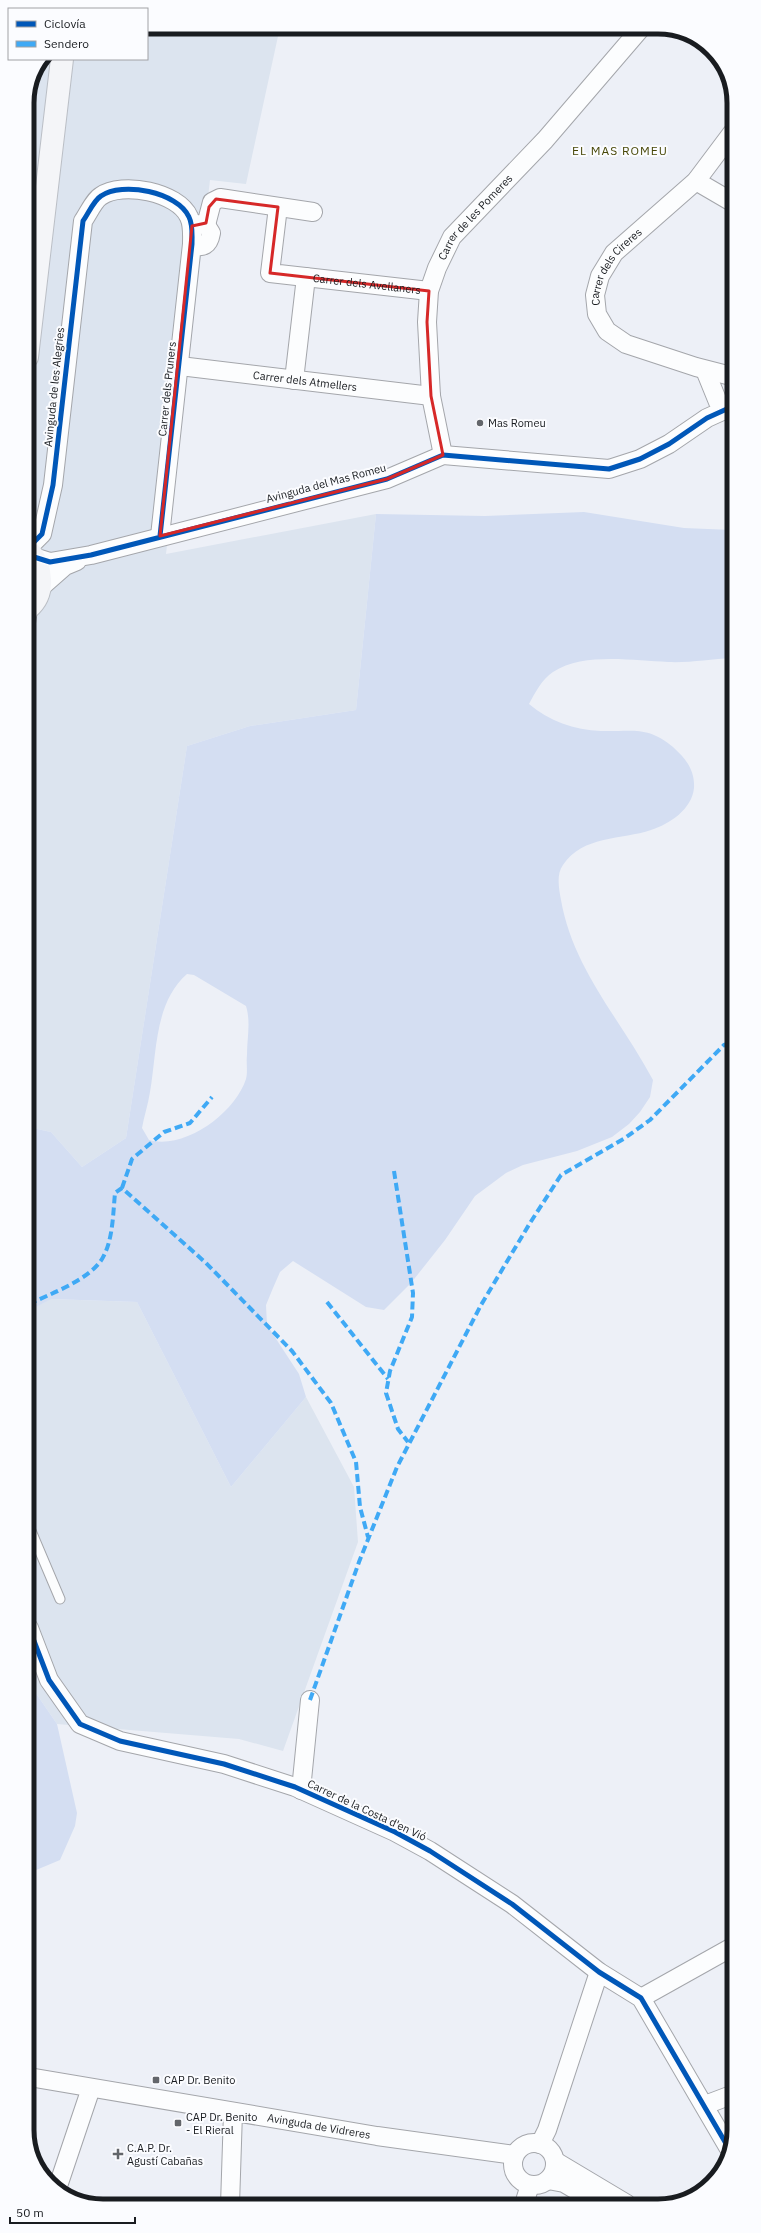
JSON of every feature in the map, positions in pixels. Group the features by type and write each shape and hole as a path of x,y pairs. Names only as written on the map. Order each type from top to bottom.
{"main road":[{"path":"34,304 62,60"},
{"path":"34,560 39,569 34,600"}],"street":[{"name":"Carrer de les Pomeres","path":"443,455 431,396 427,322 429,291 437,268 452,237 545,140 636,34"},
{"name":"Carrer dels Cireres","path":"727,140 696,181 614,252 600,276 595,295 597,314 607,331 626,344 706,370 727,375"},
{"path":"696,181 727,199"},
{"name":"Avinguda de les Alegries","path":"34,546 42,534 53,485 83,221 100,196 118,189 144,190 183,207 189,217 199,226"},
{"path":"199,226 209,206 216,199 313,212"},
{"name":"Carrer dels Avellaners","path":"278,207 270,273 429,291"},
{"name":"Carrer dels Pruners","path":"160,536 180,366 192,244 198,247 205,245 210,240 211,234 199,226"},
{"name":"Carrer dels Avellaners","path":"294,380 306,277"},
{"name":"Carrer dels Atmellers","path":"180,366 431,396"},
{"path":"706,370 723,402"},
{"name":"Avinguda del Mas Romeu","path":"34,554 50,562 91,555 160,536 387,479 443,455 609,469 640,459 669,444 707,418 723,402 718,382 723,377 727,376"},
{"name":"Avinguda del Mas Romeu","path":"34,600 65,566 91,555"},
{"name":"Carrer de la Costa d'en Vió","path":"34,1641 49,1680 80,1724 120,1741 224,1764 301,1790 395,1832 430,1851 512,1904 599,1972 641,1998 725,2141"},
{"path":"301,1790 310,1700"},
{"path":"641,1998 727,1950"},
{"path":"540,2144 547,2130 599,1972"},
{"name":"Avinguda de Vidreres","path":"34,2078 377,2136 514,2155"},
{"path":"59,2183 91,2088"},
{"path":"705,2105 727,2097"},
{"path":"230,2199 233,2112"},
{"path":"531,2143 540,2144 550,2151 555,2161 554,2172 548,2180 540,2185 530,2185 518,2179 512,2168 514,2155 523,2145 531,2143"},
{"path":"555,2161 619,2199"},
{"path":"548,2180 564,2183 591,2199"},
{"path":"526,2199 530,2185"}],"lane":[{"path":"34,1538 60,1598"}],"highlighted area":[{"path":"216,199 278,207 270,273 429,291 427,322 431,396 443,455 387,479 160,536 192,226 206,223 209,207"}],"shaded area":[{"path":"148,34 278,34 246,184 210,180 166,554 376,514 356,710 250,726 187,746 126,1138 82,1167 51,1132 34,1128 35,90 39,77 50,60 148,60"},
{"path":"584,512 684,528 727,530 727,658 676,662 609,659 579,662 565,666 545,678 529,704 553,720 581,729 601,731 638,731 655,735 673,747 682,756 689,765 693,776 694,788 692,796 685,809 679,815 665,824 651,830 592,843 581,848 571,855 559,873 561,900 567,925 576,949 587,971 653,1080 650,1097 640,1112 629,1124 612,1137 577,1151 523,1165 506,1173 475,1196 445,1240 411,1283 384,1310 366,1307 293,1261 280,1272 266,1305 267,1325 299,1374 306,1397 231,1487 137,1302 51,1299 34,1308 34,1128 51,1132 82,1167 126,1138 187,746 250,726 356,710 376,514 485,516","holes":["187,974 194,975 246,1006 249,1024 247,1073 240,1092 220,1116 193,1134 163,1142 149,1140 142,1128 149,1097 156,1045 168,999 176,986"]},
{"path":"50,1299 137,1302 231,1487 306,1397 354,1487 358,1542 283,1751 239,1739 57,1724 34,1690 34,1308"},
{"path":"34,1690 57,1724 77,1813 75,1826 60,1860 34,1871"}],"marked path":[{"path":"310,1700 359,1562 397,1467 481,1305 530,1223 561,1175 625,1138 650,1120 724,1045 727,1044"},
{"path":"122,1188 132,1159 164,1132 190,1123 212,1097"},
{"path":"394,1171 413,1293 412,1317 390,1371 386,1393 398,1429 408,1442"},
{"path":"34,1302 79,1280 96,1267 106,1252 112,1227 115,1193 122,1188 206,1263 292,1351 331,1403 356,1462 360,1507 368,1537"},
{"path":"327,1302 388,1379"}],"cycle path":[{"path":"34,542 42,534 53,485 83,221 98,198 110,192 122,189 135,189 149,192 162,195 174,201 183,208 189,217 192,227 192,244 160,536"},
{"path":"34,557 50,562 91,555 387,479 443,455 609,469 640,459 669,444 707,418 727,409"},
{"path":"34,1641 49,1680 80,1724 120,1741 224,1764 295,1787 395,1832 430,1851 512,1904 599,1972 641,1998 725,2142"}],"place":[{"name":"Mas Romeu","path":"480,423"},
{"name":"CAP Dr. Benito","path":"156,2080"},
{"name":"CAP Dr. Benito - El Rieral","path":"178,2123"},
{"name":"C.A.P. Dr. Agustí Cabañas","path":"118,2154"}],"district":[{"name":"EL MAS ROMEU","path":"620,150"}]}
